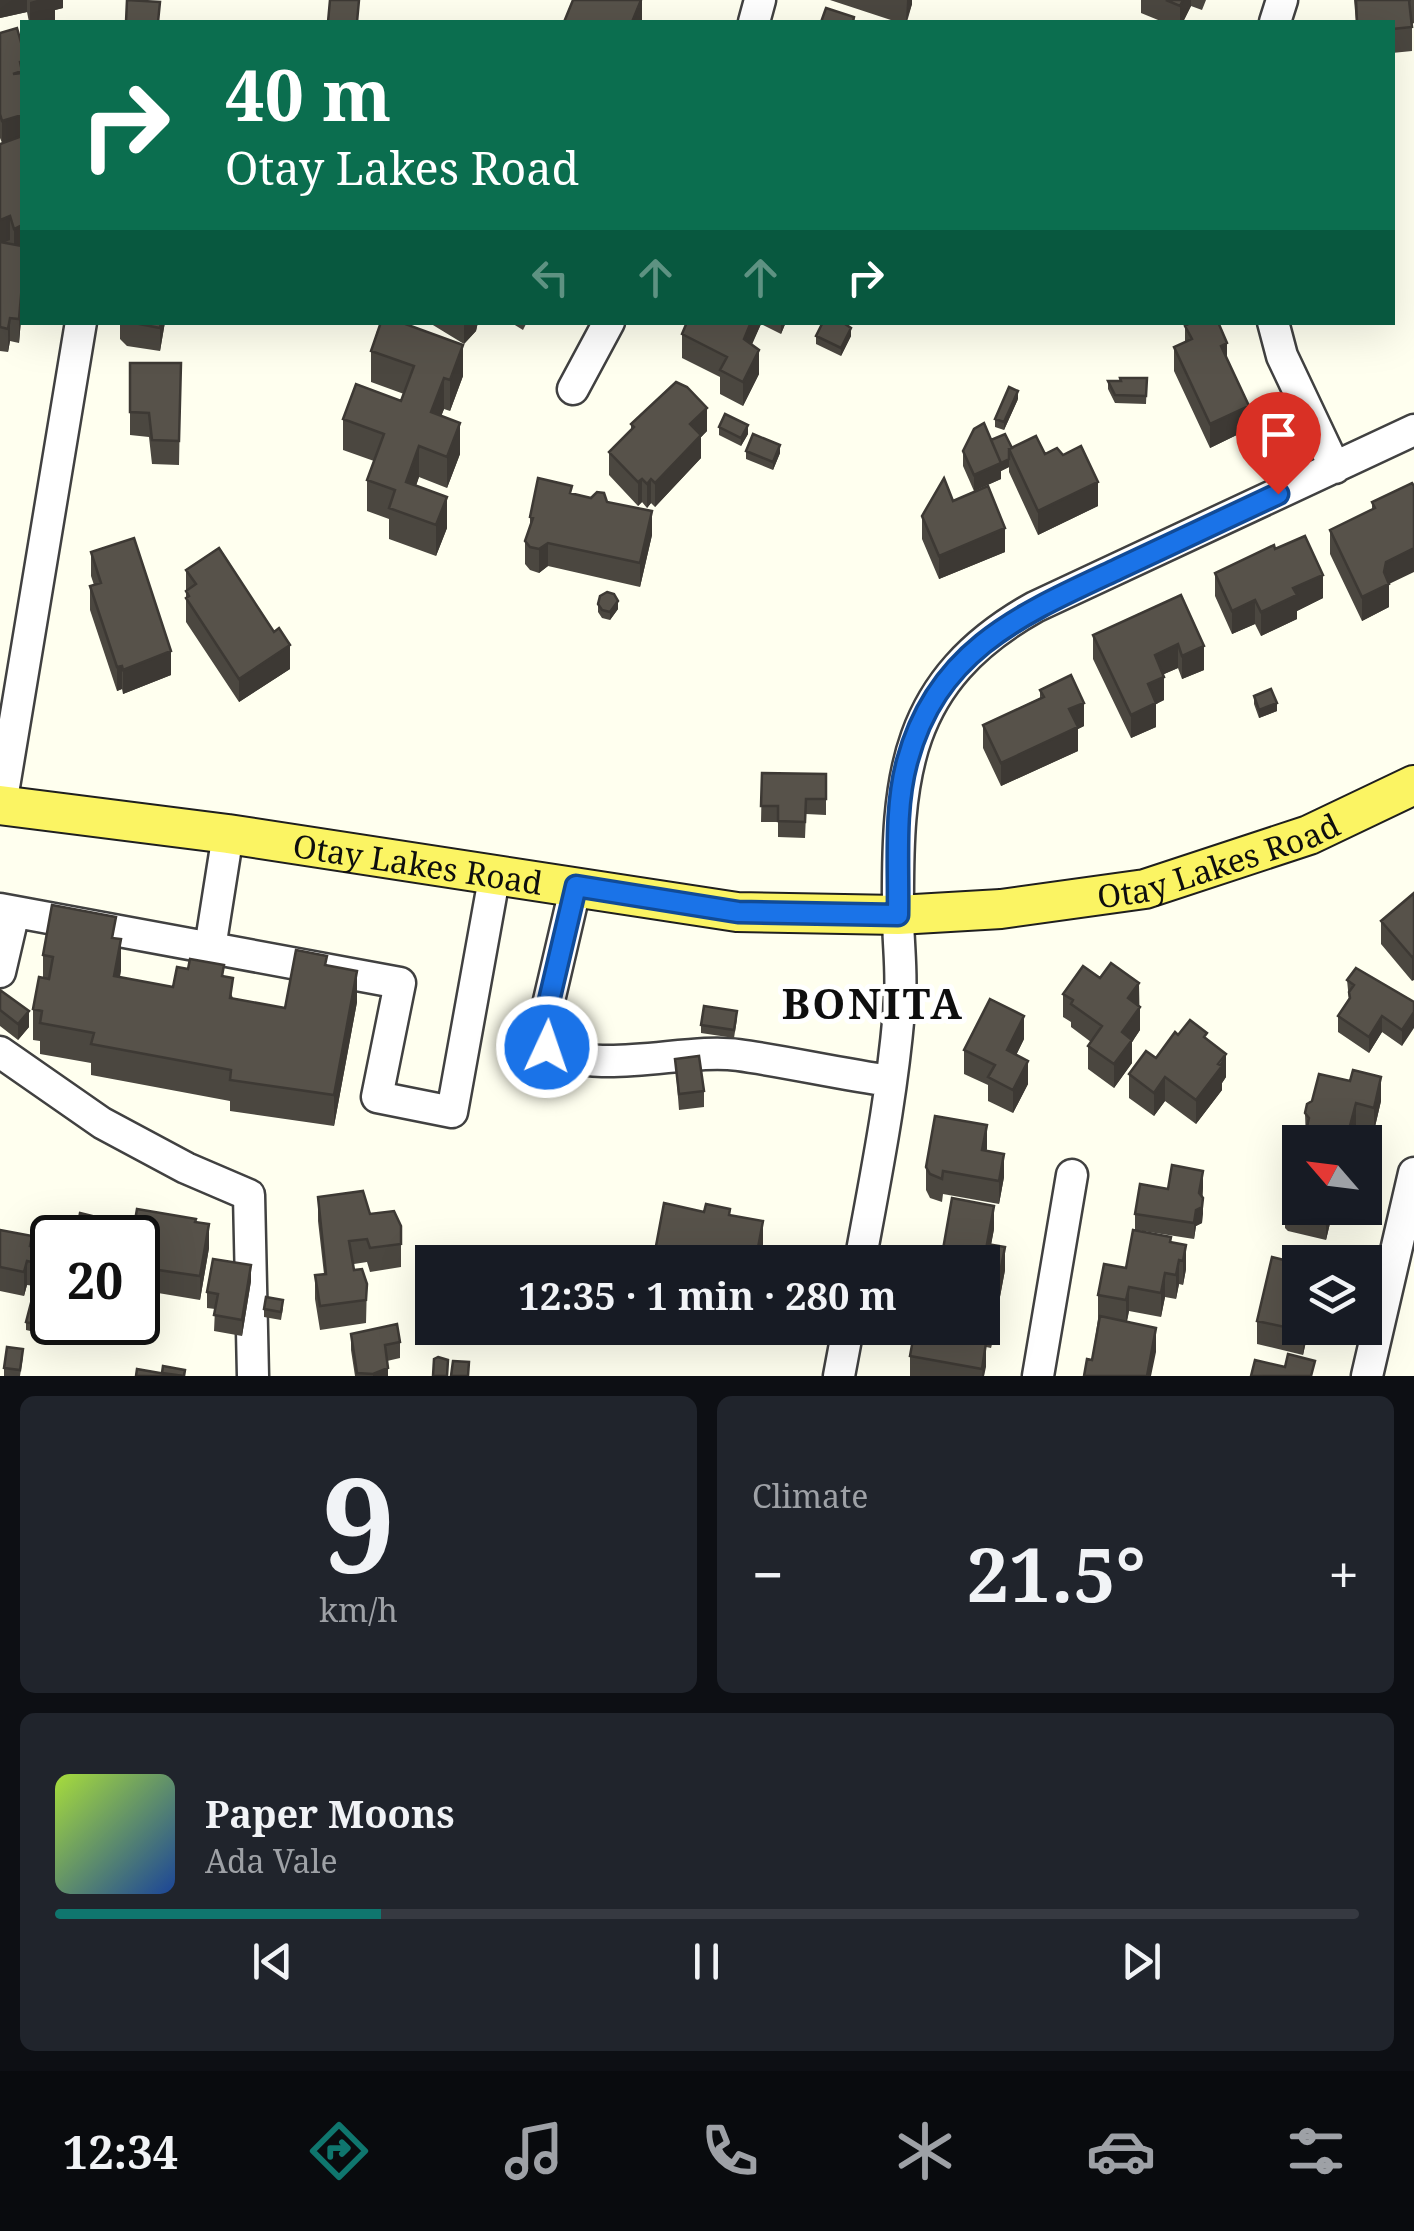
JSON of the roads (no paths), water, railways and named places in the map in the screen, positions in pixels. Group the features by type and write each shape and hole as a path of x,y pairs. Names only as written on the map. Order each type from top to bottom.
{"main road":[{"name":"Otay Lakes Road","path":"0,805 228,834 738,912 898,915 1001,909 1146,889 1309,835 1414,785"}],"street":[{"path":"0,805 80,325"},
{"path":"573,390 607,325"},
{"path":"1274,325 1282,356 1335,468"},
{"path":"863,1245 891,1081 901,987 901,790 914,741 936,696 970,653 1036,607 1414,430"},
{"path":"210,948 228,834"},
{"path":"0,972 7,910 400,982 377,1098 452,1112 495,873"},
{"path":"576,886 544,1022 547,1047 593,1059 637,1061 736,1054 891,1081"},
{"path":"0,1052 102,1123 186,1168 249,1195 253,1376"},
{"path":"1368,1376 1414,1173"},
{"path":"1038,1376 1072,1174"},
{"path":"839,1376 845,1345"}],"district":[{"name":"BONITA","path":"873,1002"}]}
